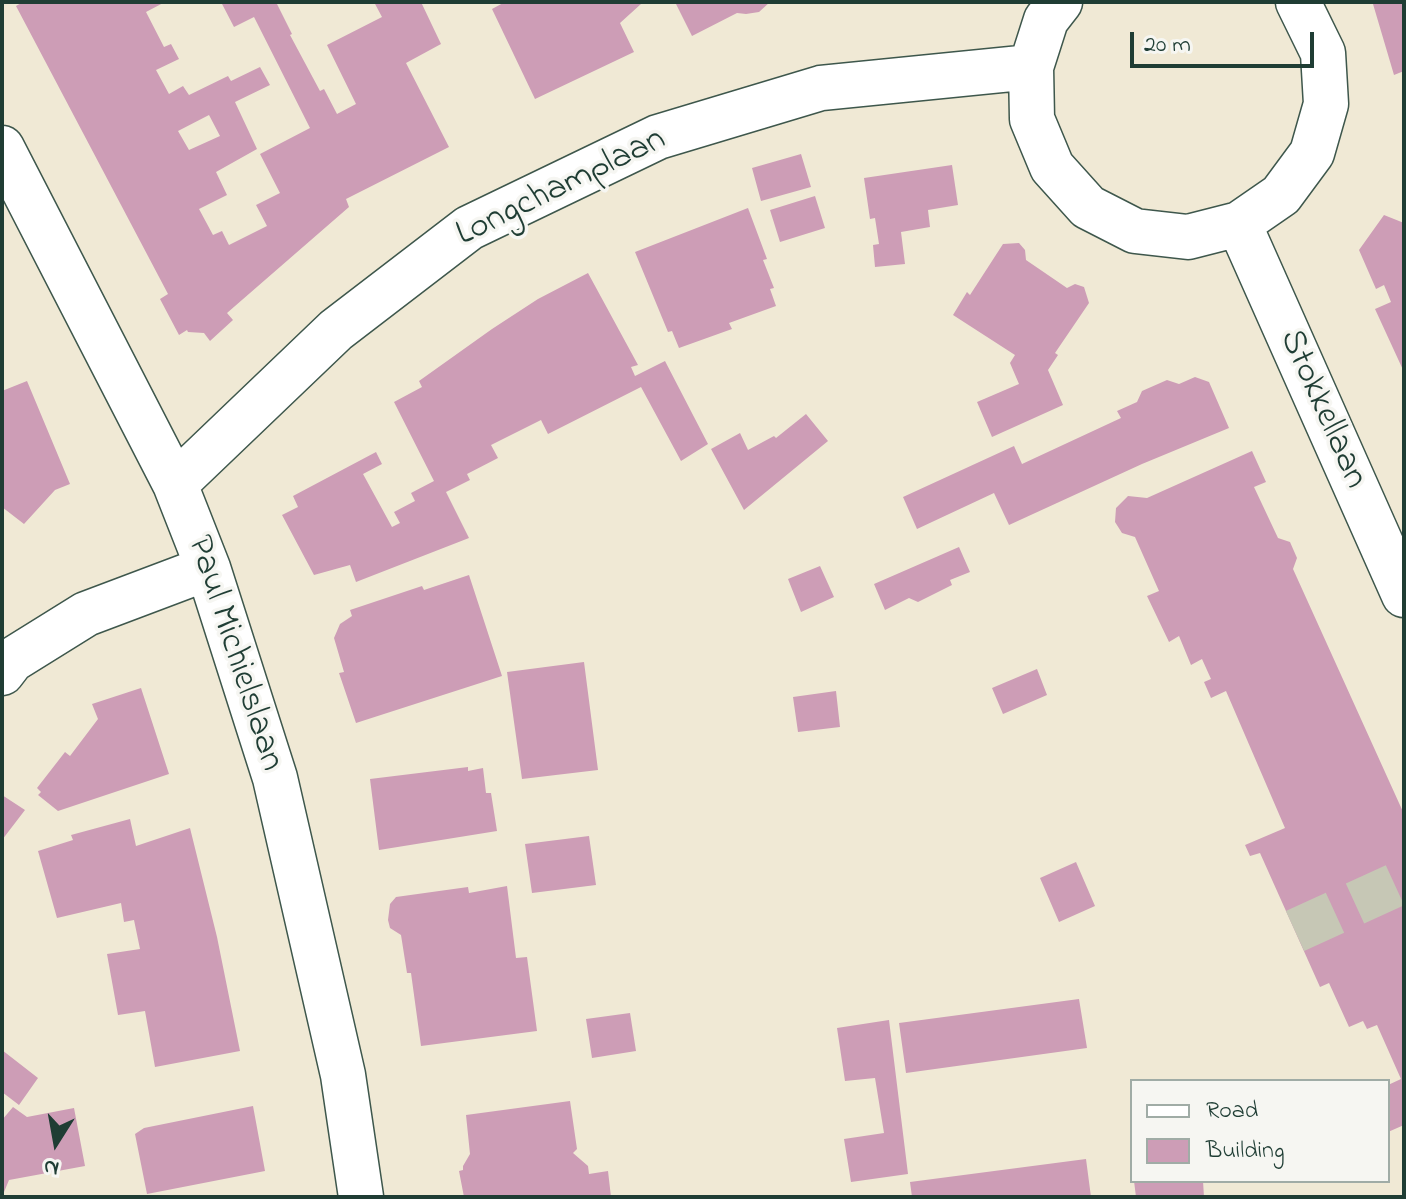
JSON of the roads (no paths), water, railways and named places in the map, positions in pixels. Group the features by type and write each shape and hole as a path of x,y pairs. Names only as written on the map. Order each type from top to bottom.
{"street":[{"path":"1060,2 1046,20 1031,67 1032,119 1052,167 1088,207 1135,231 1188,237 1239,224 1281,195 1312,153 1326,104 1323,53 1298,2"},
{"name":"Longchamplaan","path":"175,484 336,330 469,228 658,137 821,88 1031,67"},
{"name":"Paul Michielslaan","path":"2,148 175,484 208,568 275,778 343,1075 361,1197"},
{"name":"Stokkellaan","path":"1239,224 1404,595"},
{"path":"2,673 12,660 86,614 208,568"}],"tunnel":[{"path":"1295,931 1404,881"}]}
